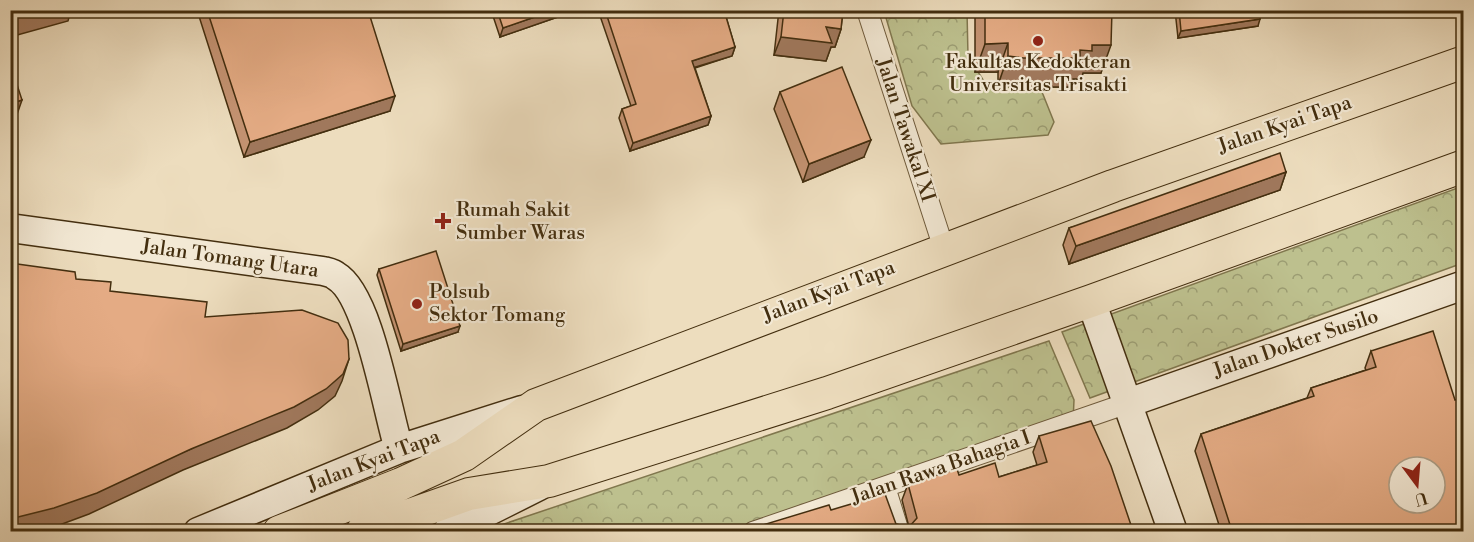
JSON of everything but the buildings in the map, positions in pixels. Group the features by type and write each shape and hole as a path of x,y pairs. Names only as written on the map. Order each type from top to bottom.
{"main road":[{"name":"Jalan Kyai Tapa","path":"536,405 1113,186 1464,62"},
{"path":"362,531 469,494 549,481 827,393 1091,301 1464,166"},
{"path":"279,531 401,484 464,455 536,405"}],"street":[{"name":"Jalan Tawakal XI","path":"867,10 944,249"},
{"name":"Jalan Tomang Utara","path":"10,228 323,271 338,276 352,292 367,324 399,449"},
{"name":"Jalan Dokter Susilo","path":"1128,404 1464,285"},
{"path":"1091,301 1128,404 1168,530"},
{"name":"Jalan Rawa Bahagia I","path":"753,531 1128,404"},
{"name":"Jalan Kyai Tapa","path":"198,531 399,449 536,405"},
{"path":"447,531 549,481"},
{"path":"885,487 899,531"}],"green space":[{"path":"884,11 967,11 968,56 985,83 1040,87 1054,122 1048,135 941,144 912,106"},
{"path":"1463,186 1463,263 1090,398 1062,332"},
{"path":"1049,341 1074,400 1073,422 735,531 480,532"}],"place":[{"name":"Fakultas Kedokteran Universitas Trisakti","path":"1038,41"},
{"name":"Rumah Sakit Sumber Waras","path":"443,221"},
{"name":"Polsub Sektor Tomang","path":"417,304"}]}
